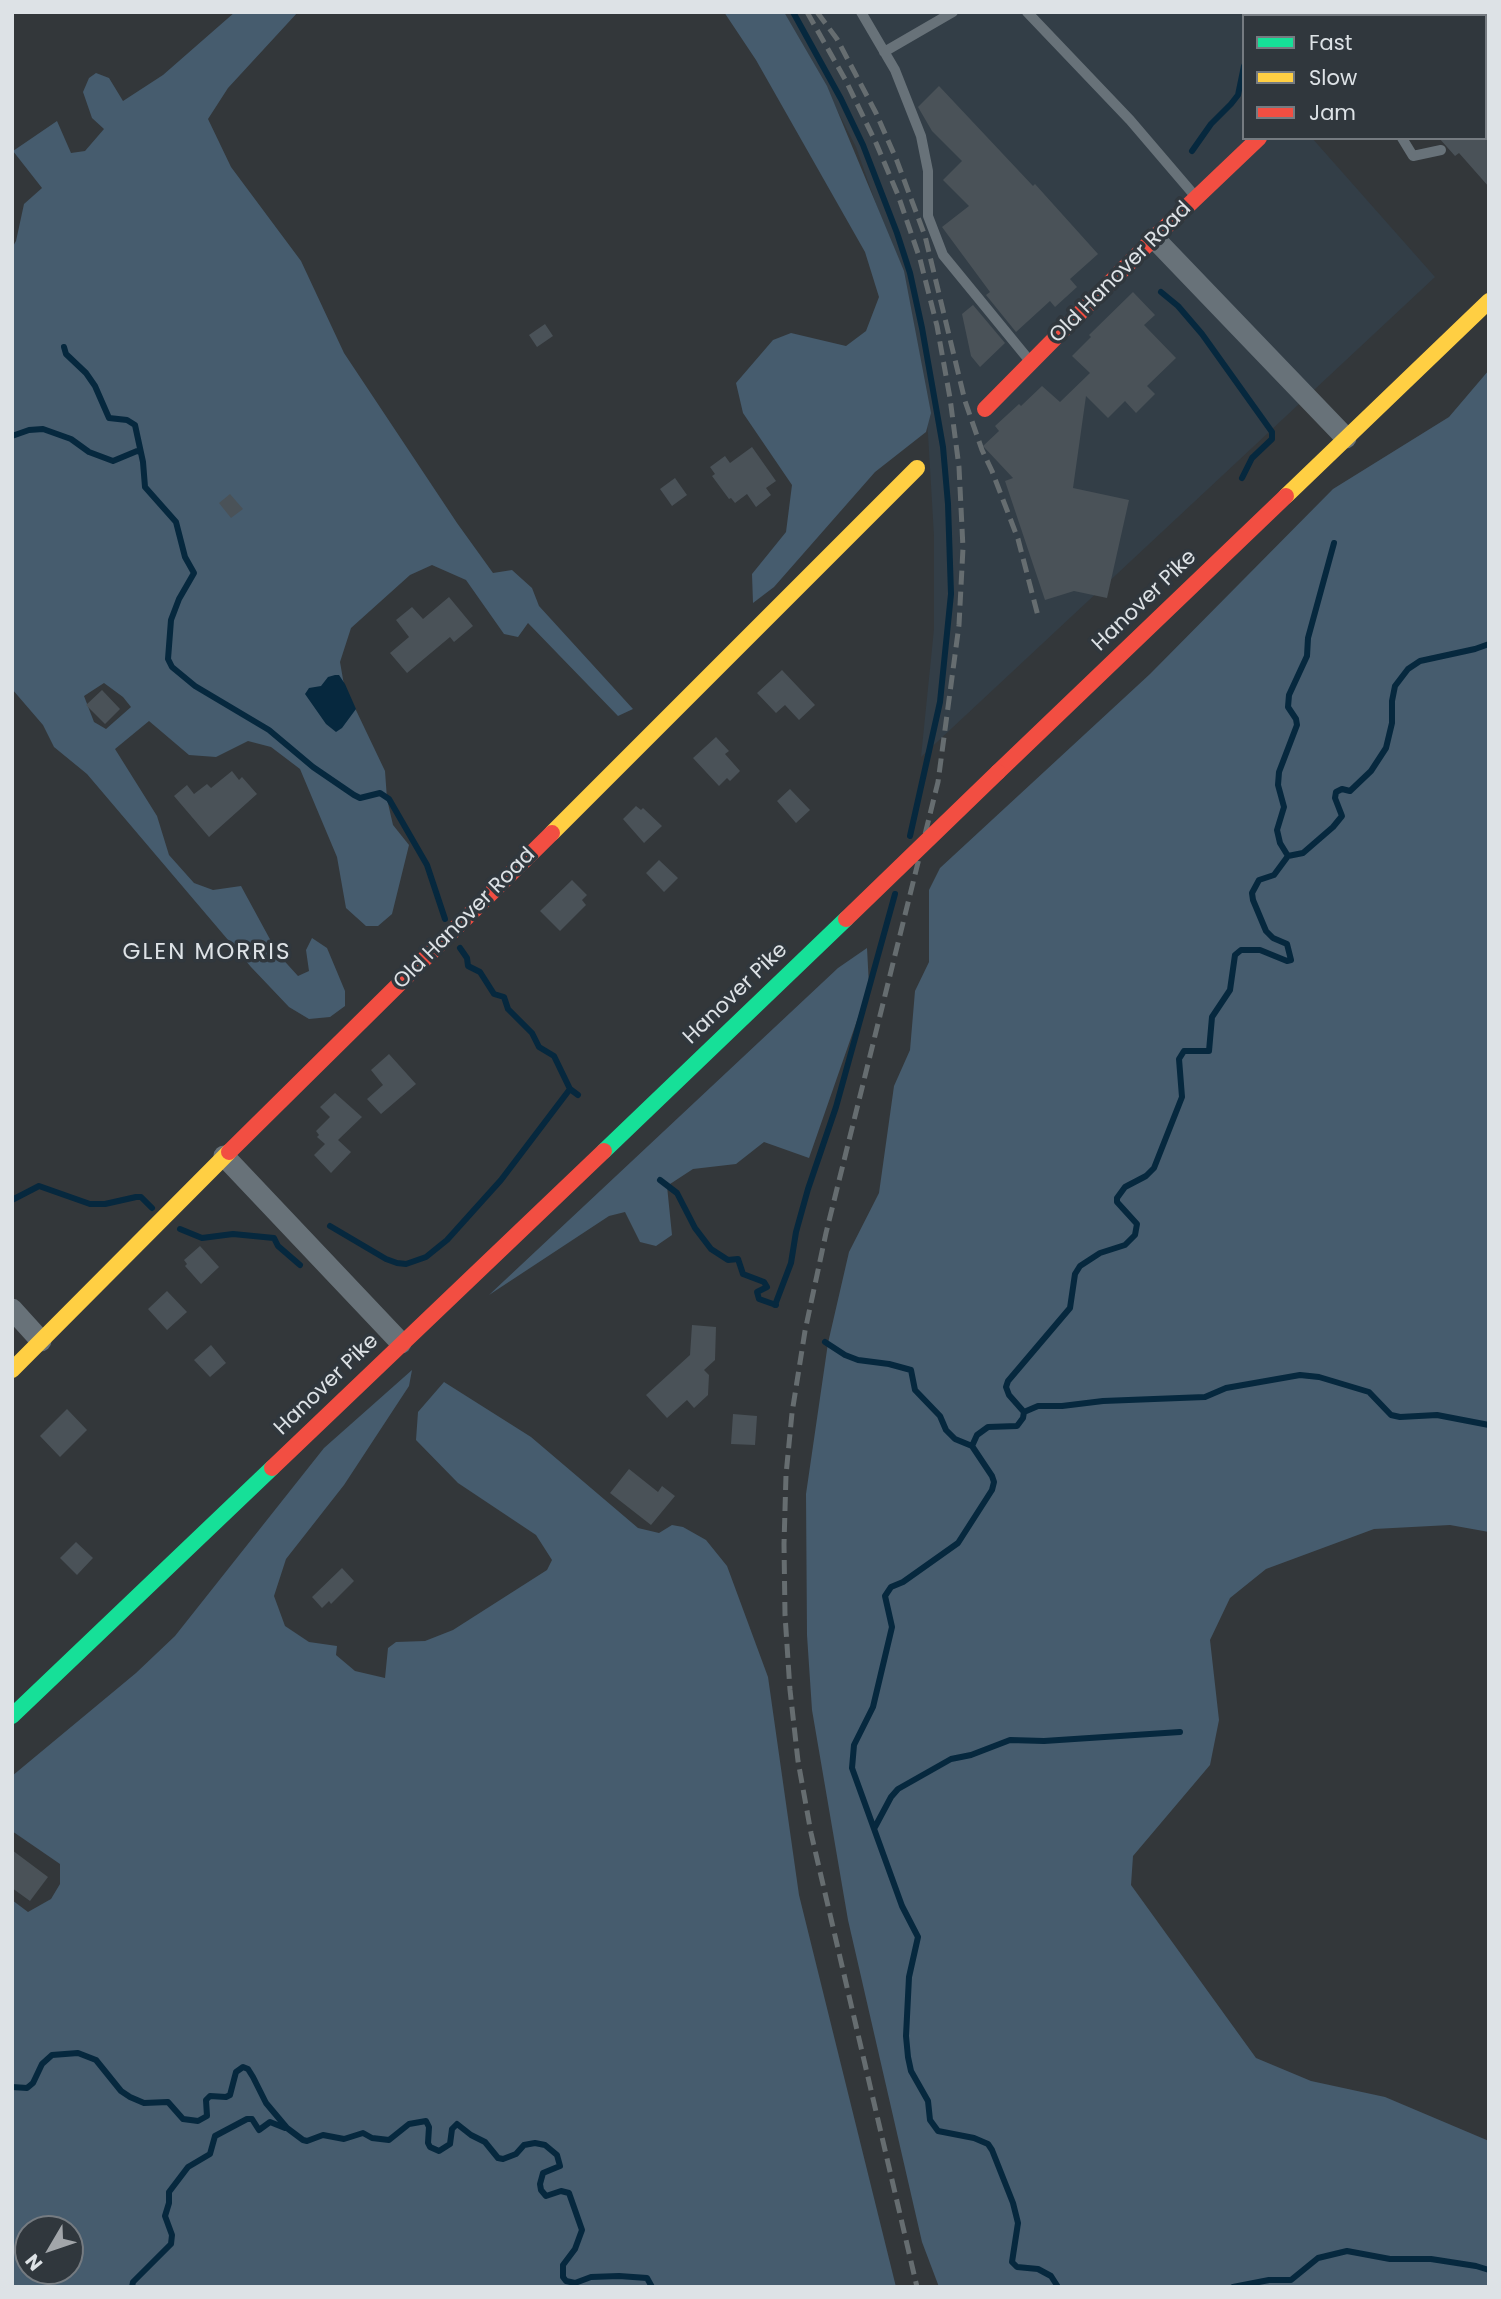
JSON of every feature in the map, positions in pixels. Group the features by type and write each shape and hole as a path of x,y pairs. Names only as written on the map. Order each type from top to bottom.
{"main road":[{"name":"Old Hanover Road","path":"985,409 1154,238 1257,140"},
{"name":"Hanover Pike","path":"12,1716 1489,301"},
{"name":"Old Hanover Road","path":"12,1370 917,468"}],"street":[{"path":"1154,238 1346,438"},
{"path":"224,1156 401,1343"},
{"path":"12,1309 41,1340"}],"lane":[{"path":"860,12 895,70 921,136 928,171 928,216 943,255 1031,362"},
{"path":"884,52 953,12"},
{"path":"1027,12 1130,120 1196,198"},
{"path":"1403,140 1413,156 1441,150"}],"shaded area":[{"path":"235,12 298,12 228,88 208,119 231,167 301,261 344,353 493,573 512,570 532,588 539,606 633,709 618,716 528,623 518,637 504,634 466,580 432,565 410,575 351,628 340,662 344,685 385,771 387,799 393,825 409,845 392,914 378,926 366,926 346,908 337,857 300,769 271,747 248,741 216,757 189,755 149,721 115,749 157,816 169,855 194,883 213,890 241,886 278,954 298,976 309,971 306,950 312,938 327,948 345,991 345,1006 330,1017 309,1019 289,1007 251,967 87,774 54,747 43,725 12,689 12,248 24,204 42,188 13,151 57,121 71,153 85,151 104,129 92,118 83,92 89,78 96,73 109,78 123,101 163,75","holes":["104,683 123,697 131,707 106,729 94,722 84,696"]},
{"path":"724,12 784,12 827,86 904,271 931,413 926,432 875,472 774,587 753,603 752,574 786,532 792,485 743,413 736,383 773,340 791,333 846,346 866,331 879,297 865,252 756,60"},
{"path":"782,12 1350,12 1352,14 1242,14 1242,140 1314,140 1435,277 921,757 934,629 934,536 928,434 919,352 890,244 856,147 814,65"},
{"path":"1489,370 1489,1532 1450,1525 1374,1529 1266,1569 1230,1598 1210,1640 1219,1720 1210,1765 1133,1856 1131,1885 1256,2058 1311,2081 1385,2097 1489,2141 1489,2287 939,2287 922,2242 848,1920 812,1710 807,1635 806,1494 828,1343 849,1252 879,1193 894,1086 910,1050 915,991 929,962 929,890 940,868 1150,674 1333,489 1449,417"},
{"path":"339,675 345,684 356,709 336,732 326,724 305,694 309,688 321,686 328,677"},
{"path":"867,948 869,986 809,1158 764,1142 736,1164 693,1169 667,1186 672,1235 656,1246 640,1242 625,1212 609,1216 489,1295 838,968"},
{"path":"412,1370 409,1386 344,1485 286,1559 274,1596 285,1626 309,1642 337,1646 336,1655 355,1671 385,1678 388,1648 396,1642 425,1641 453,1630 547,1570 552,1560 536,1535 458,1483 416,1440 418,1412 444,1382 531,1437 638,1528 659,1533 672,1525 683,1527 706,1540 727,1566 768,1677 799,1895 896,2287 12,2287 12,1900 28,1912 51,1899 60,1884 60,1864 12,1831 12,1776 136,1673 175,1636 324,1448"}],"building":[{"path":"939,86 1033,186 1035,184 1098,254 1070,279 1077,287 1055,307 1050,301 1016,332 986,295 990,292 942,227 969,206 943,180 962,161 932,131 918,107"},
{"path":"1489,138 1489,187 1459,153 1455,156 1441,140"},
{"path":"1133,292 1155,315 1144,325 1176,358 1147,386 1155,394 1136,413 1125,401 1108,418 1086,396 1073,488 1129,500 1107,598 1074,591 1045,600 1005,481 1013,478 983,446 999,431 995,426 1042,386 1060,402 1090,373 1072,356 1091,337 1089,335"},
{"path":"973,305 1005,343 980,367 971,356 962,314"},
{"path":"545,324 553,336 537,347 529,335"},
{"path":"752,447 776,481 766,488 771,495 756,507 747,494 735,503 729,499 712,476 715,474 710,467 725,456 730,463"},
{"path":"675,478 687,495 672,506 660,489"},
{"path":"230,494 243,509 231,518 219,503"},
{"path":"449,597 473,626 454,642 450,637 407,673 390,653 409,637 396,620 412,607 423,619"},
{"path":"782,670 815,705 799,720 785,705 776,713 757,693"},
{"path":"102,690 120,709 105,724 86,705"},
{"path":"716,737 729,751 725,754 740,771 730,781 727,778 719,786 693,758"},
{"path":"232,771 239,780 242,777 257,794 209,837 174,796 187,785 194,794 207,784 211,788"},
{"path":"790,789 810,810 796,823 777,801"},
{"path":"636,806 641,810 643,808 662,826 644,843 623,819"},
{"path":"659,860 678,878 664,892 646,873"},
{"path":"572,880 587,895 582,900 586,905 560,931 540,911"},
{"path":"389,1054 416,1084 381,1114 367,1099 383,1085 371,1070"},
{"path":"335,1093 362,1117 338,1140 351,1152 331,1173 314,1155 325,1144 317,1137 319,1135 316,1131 330,1117 320,1107"},
{"path":"200,1246 219,1267 201,1284 185,1266 187,1264 184,1260"},
{"path":"167,1291 187,1312 167,1330 148,1309"},
{"path":"692,1325 716,1327 715,1360 704,1370 709,1375 708,1395 694,1408 687,1400 667,1418 646,1395 690,1355"},
{"path":"211,1345 226,1363 210,1377 194,1360"},
{"path":"67,1409 87,1430 60,1457 40,1436"},
{"path":"733,1414 757,1416 755,1445 731,1444"},
{"path":"629,1469 658,1492 662,1486 675,1496 651,1525 610,1493"},
{"path":"76,1542 93,1558 77,1575 60,1558"},
{"path":"342,1568 354,1581 331,1604 329,1601 322,1608 312,1597"},
{"path":"12,1850 48,1877 30,1901 12,1888"}],"waterway":[{"path":"793,12 863,145 897,233 910,273 922,328 943,447 951,594 940,702 910,836"},
{"path":"1192,151 1211,124 1238,95 1242,76"},
{"path":"1161,292 1178,306 1202,334 1272,432 1272,439 1252,458 1242,478"},
{"path":"64,347 66,354 95,386 109,418 127,420 135,425 145,487 176,522 185,557 194,573 171,620 168,659 172,667 195,686 269,730 313,767 354,795 360,798 380,793 389,799 427,865 445,919"},
{"path":"12,436 29,430 43,429 71,439 89,452 113,461 140,452"},
{"path":"1288,856 1280,843 1277,830 1284,807 1278,785 1279,772 1297,725 1288,707 1289,695 1307,656 1308,638 1334,543"},
{"path":"1024,1412 1009,1395 1006,1387 1008,1381 1070,1308 1075,1274 1080,1266 1100,1253 1125,1245 1135,1235 1137,1224 1117,1202 1117,1198 1125,1187 1146,1176 1154,1168 1182,1097 1179,1059 1184,1051 1209,1051 1212,1017 1230,990 1235,955 1241,950 1260,950 1287,961 1291,960 1287,944 1273,938 1266,931 1253,900 1252,893 1259,880 1274,875 1288,856 1303,853 1342,816 1335,798 1336,792 1342,789 1350,791 1371,771 1386,748 1392,723 1395,686 1408,669 1420,661 1489,644"},
{"path":"775,1305 791,1263 808,1189 836,1107 895,894"},
{"path":"460,948 467,958 468,966 480,972 494,994 504,997 508,1009 532,1033 539,1047 554,1056 570,1089 578,1095"},
{"path":"330,1226 397,1263 406,1264 426,1257 447,1240 501,1180 570,1089"},
{"path":"660,1180 677,1193 695,1228 711,1249 728,1260 738,1259 743,1274 764,1282 767,1287 757,1292 759,1299 776,1305"},
{"path":"12,1200 39,1186 90,1204 141,1197 152,1208"},
{"path":"180,1229 202,1238 233,1234 274,1238 278,1246 300,1265"},
{"path":"825,1342 858,1360 911,1370 915,1390 940,1416 946,1430 955,1439 972,1446"},
{"path":"1024,1412 1038,1406 1205,1397 1226,1388 1300,1375 1319,1377 1369,1392 1391,1415 1437,1415 1489,1425"},
{"path":"972,1446 977,1435 988,1427 1017,1426 1024,1412"},
{"path":"972,1446 992,1476 992,1490 958,1543 903,1582 891,1587 885,1596 892,1627 873,1707 854,1745 852,1768 902,1906 918,1937 909,1977 906,2036 911,2071 928,2101 930,2120 938,2131 974,2138 988,2144 1013,2203 1018,2223 1012,2262 1017,2267 1038,2269 1051,2276 1058,2287"},
{"path":"875,1827 898,1789 951,1759 971,1755 1010,1740 1044,1741 1180,1732"},
{"path":"12,2087 27,2088 33,2083 42,2064 52,2055 78,2053 96,2060 121,2091 130,2097 144,2103 168,2102 183,2119 198,2121 207,2116 206,2100 210,2096 230,2095 236,2072 243,2067 248,2069 266,2103 287,2128 303,2140 323,2135 344,2139 363,2133 372,2138 389,2140 409,2124 426,2121 429,2127 428,2143 439,2151 450,2144 452,2129 457,2124 485,2142 498,2158 516,2154 524,2145 545,2145 557,2155 560,2166 543,2173 541,2190 546,2196 561,2191 569,2193 582,2230 575,2249 563,2265 563,2277 566,2281 575,2283 591,2277 619,2276 647,2278 652,2287"},
{"path":"132,2287 133,2282 171,2244 172,2235 165,2216 169,2192 188,2167 210,2154 215,2136 247,2119 252,2119 259,2130 270,2122 285,2128"},
{"path":"1233,2287 1269,2280 1291,2280 1318,2258 1347,2251 1390,2259 1431,2259 1489,2270"}],"railway":[{"path":"807,12 846,81 876,143 898,195 920,259 937,326 950,398 959,467 963,548 959,625 938,782 826,1233 805,1331 792,1413 786,1475 784,1544 785,1615 798,1761 811,1833 917,2287"},
{"path":"817,12 837,39 876,113 925,236 965,401 1018,539 1038,616"}],"traffic: fast":[{"path":"604,1151 846,919"},
{"path":"12,1716 272,1468"}],"traffic: slow":[{"path":"1286,496 1489,301"},
{"path":"552,833 917,468"},
{"path":"12,1370 229,1152"}],"traffic: jam":[{"path":"985,409 1154,238 1257,140"},
{"path":"998,772 1286,496"},
{"path":"846,919 998,772"},
{"path":"229,1152 552,833"},
{"path":"272,1468 604,1151"}],"district":[{"name":"GLEN MORRIS","path":"207,953"}]}
